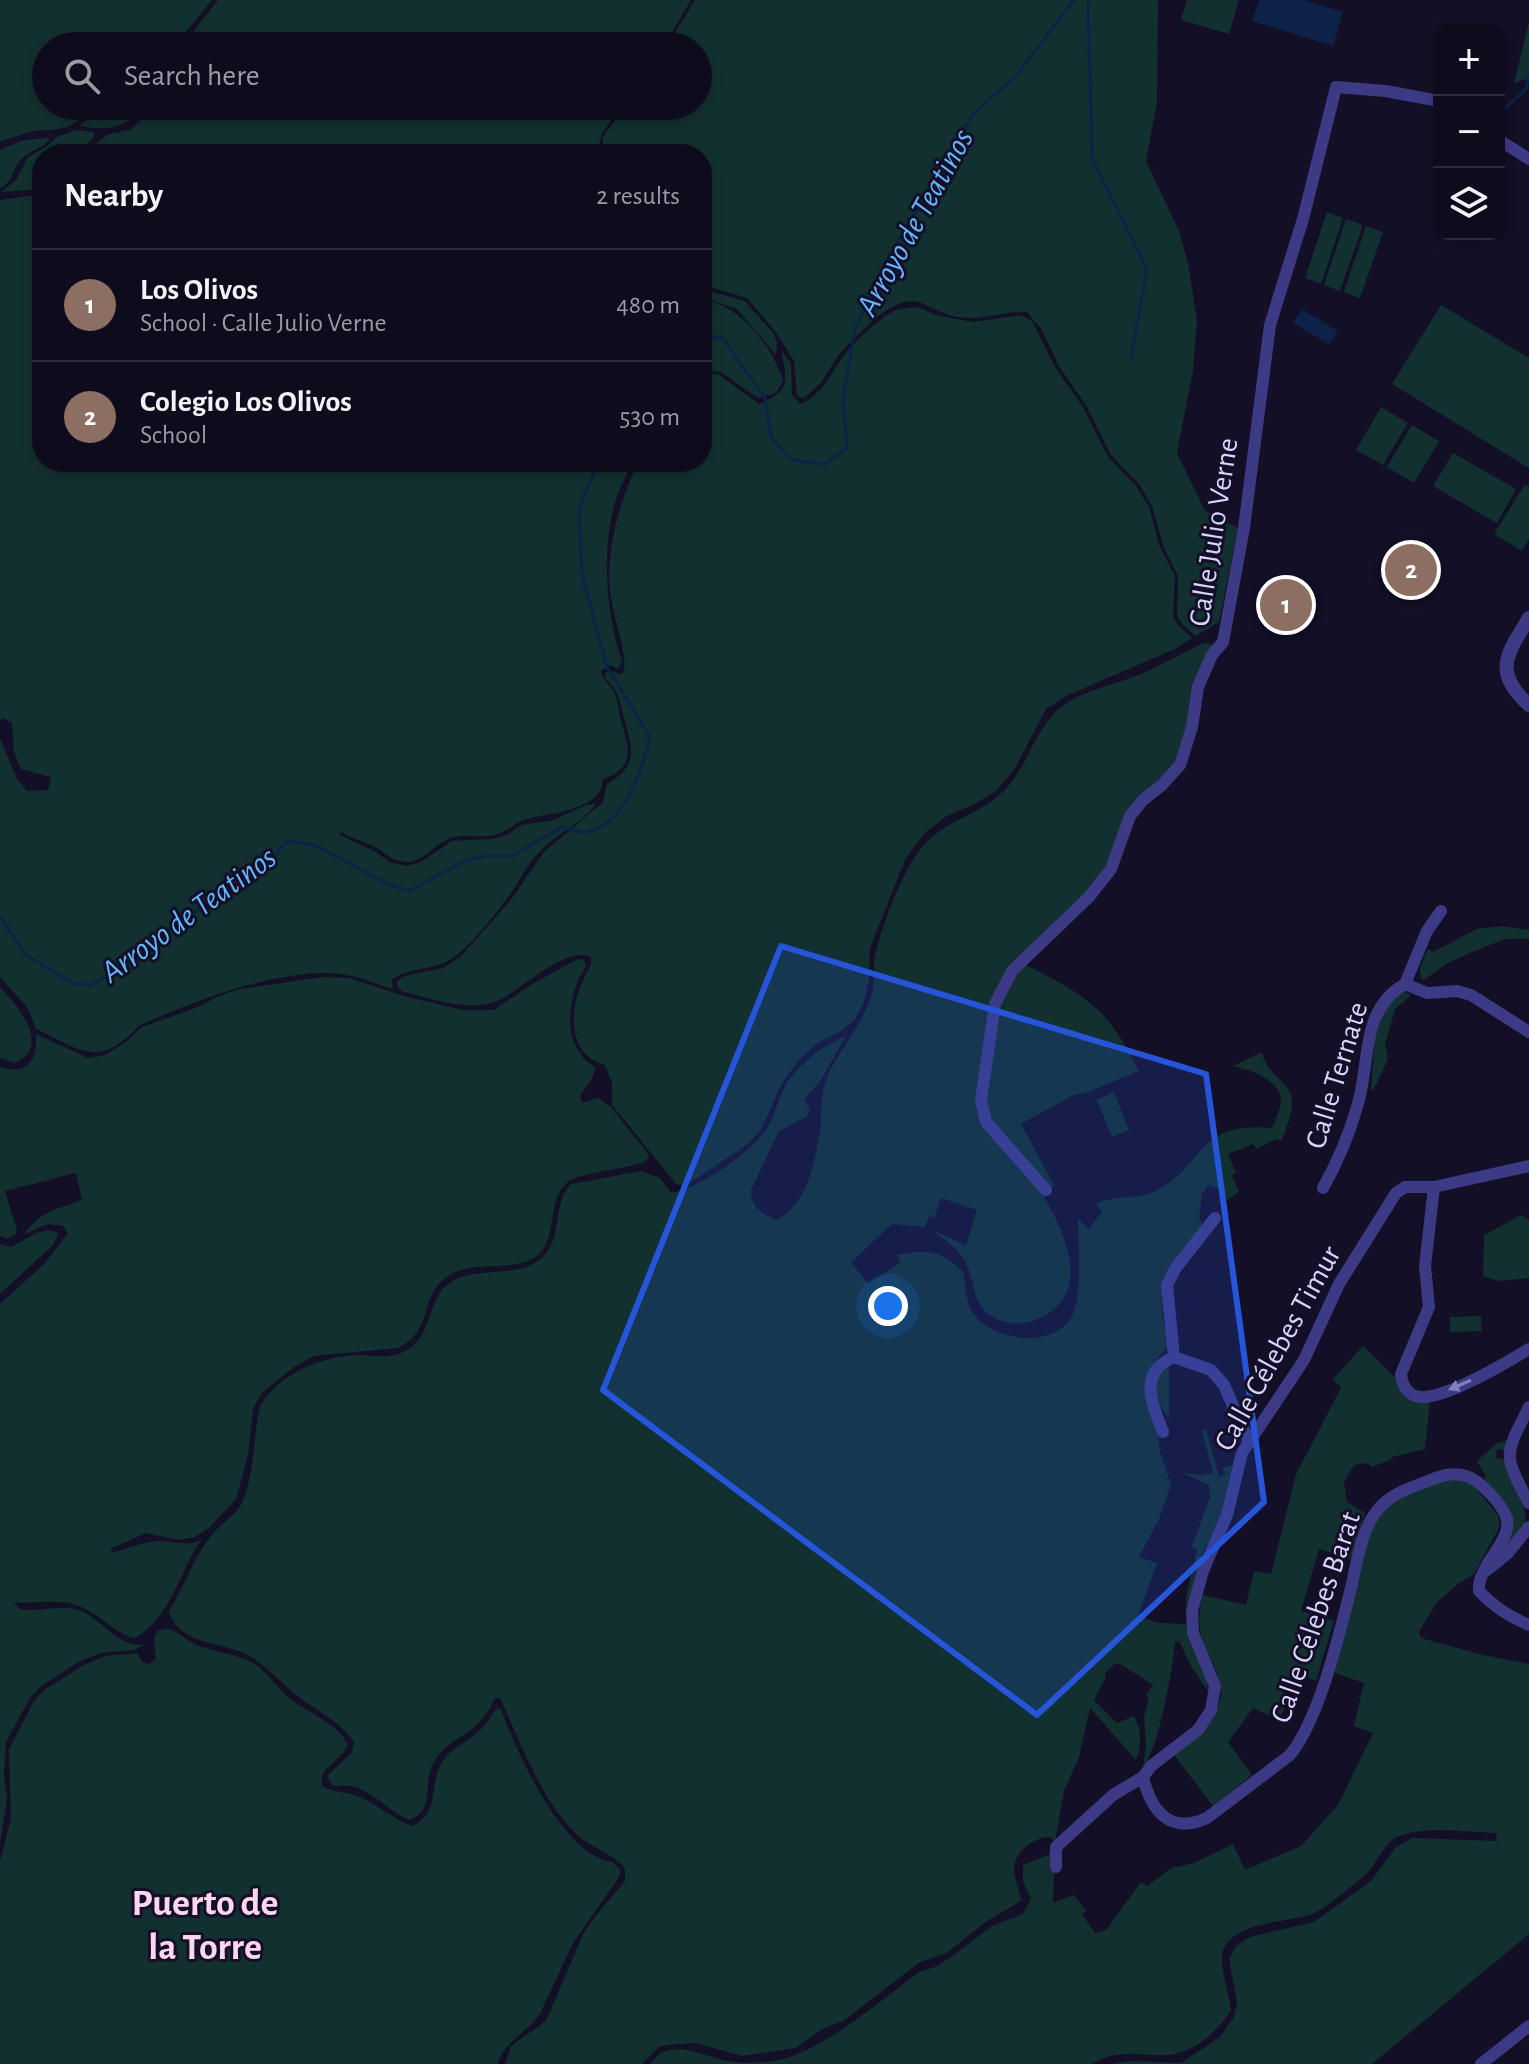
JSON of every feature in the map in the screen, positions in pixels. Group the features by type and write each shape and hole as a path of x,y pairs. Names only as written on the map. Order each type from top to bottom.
{"street":[{"name":"Calle Julio Verne","path":"1046,1190 986,1122 981,1100 995,1004 1012,971 1089,897 1111,869 1130,816 1180,765 1192,727 1198,687 1212,655 1223,642 1244,528 1270,325 1303,219 1336,87 1386,91 1433,100"},
{"path":"1505,144 1529,159"},
{"path":"1529,618 1507,654 1505,668 1508,682 1529,705"},
{"name":"Calle Ternate","path":"1323,1188 1333,1171 1358,1106 1365,1071 1366,1043 1379,1008 1394,990 1405,984 1427,931 1441,911"},
{"name":"Calle Ternate","path":"1405,984 1427,993 1457,991 1471,995 1529,1032"},
{"name":"Calle Célebes Timur","path":"1143,1777 1151,1766 1198,1730 1211,1710 1215,1686 1193,1633 1192,1611 1203,1571 1227,1515 1242,1453 1304,1360 1339,1284 1396,1193 1405,1187 1434,1187 1529,1166"},
{"path":"1434,1187 1425,1266 1429,1307 1401,1374 1402,1385 1409,1393 1421,1398 1434,1396 1487,1373 1529,1349"},
{"path":"1174,1357 1167,1285 1175,1269 1215,1218"},
{"path":"1163,1432 1150,1394 1151,1379 1160,1363 1174,1357 1211,1370 1224,1385 1248,1440"},
{"path":"1529,1407 1509,1455 1511,1469 1529,1503"},
{"name":"Calle Célebes Barat","path":"1143,1777 1147,1793 1170,1822 1197,1823 1290,1755 1301,1742 1313,1714 1342,1624 1364,1536 1381,1506 1394,1495 1445,1475 1458,1473 1472,1477 1506,1516 1507,1529 1481,1574"},
{"path":"1529,1527 1507,1554 1481,1574 1479,1591 1492,1605 1529,1625"},
{"path":"1056,1867 1056,1847 1113,1795 1143,1777"},
{"path":"1481,2064 1529,2026"}],"highlighted area":[{"path":"781,946 1206,1074 1264,1502 1037,1715 603,1390"}],"green space":[{"path":"0,0 212,0 186,32 32,32 32,120 78,120 69,126 26,133 0,142"},
{"path":"218,0 691,0 672,32 193,32"},
{"path":"695,0 1158,0 1157,103 1146,161 1179,231 1188,263 1197,320 1193,371 1177,453 1205,511 1238,528 1219,622 1196,636 1177,616 1178,576 1164,548 1152,506 1139,484 1111,455 1087,407 1059,366 1042,330 1027,312 964,318 913,301 892,307 841,352 812,392 803,398 797,396 794,361 775,331 747,298 712,288 712,144 603,144 603,137 615,120 712,120 712,32 676,32"},
{"path":"1187,0 1239,0 1229,34 1181,20"},
{"path":"1529,22 1529,78 1514,83"},
{"path":"87,120 130,120 104,128 79,126"},
{"path":"141,120 612,120 602,133 599,144 96,144 109,134 130,130"},
{"path":"75,130 94,132 87,144 49,144 55,138"},
{"path":"50,138 45,144 32,144 32,152 22,158 10,179 0,188 0,150 24,140"},
{"path":"32,155 32,190 1,192 16,180"},
{"path":"32,195 32,472 628,472 612,514 607,556 612,622 622,660 618,669 610,665 601,671 616,698 627,745 628,754 622,768 603,779 600,790 583,805 521,821 498,834 451,838 413,861 396,860 341,832 340,835 376,852 389,862 406,866 421,862 452,841 493,839 507,835 521,825 554,820 586,805 596,804 535,856 496,913 457,955 435,966 398,976 392,980 393,989 357,977 328,973 302,974 244,986 139,1026 112,1048 101,1052 78,1049 36,1029 27,1007 0,977 0,738 16,777 27,791 48,790 51,777 21,769 14,752 12,723 3,718 0,720 0,200"},
{"path":"1327,212 1343,218 1321,284 1305,278"},
{"path":"1346,219 1363,225 1340,291 1324,285"},
{"path":"1366,226 1383,232 1360,298 1344,292"},
{"path":"712,292 745,301 773,333 777,342 776,355 737,309 712,300"},
{"path":"712,302 729,309 753,329 771,354 783,381 776,393 758,398 721,372 712,371"},
{"path":"1441,305 1529,358 1529,468 1392,384"},
{"path":"918,307 935,315 973,322 1021,315 1032,321 1055,367 1083,407 1108,457 1136,486 1149,507 1159,545 1175,576 1173,617 1192,638 1175,649 1068,695 1046,709 1015,768 997,790 945,817 925,833 906,858 870,948 869,980 863,1005 855,1019 841,1031 819,1042 799,1060 782,1083 761,1130 748,1144 685,1186 676,1184 612,1105 612,1083 605,1065 593,1060 578,1042 574,1030 575,1005 591,957 580,955 556,963 507,996 474,1006 403,992 397,987 397,981 405,976 443,968 460,957 510,901 544,852 603,802 607,784 618,777 629,763 631,747 620,701 605,673 620,674 624,671 609,574 612,541 634,472 712,472 712,374 718,374 759,404 777,394 785,384 781,350 791,363 792,395 800,404 821,389 863,335 899,309"},
{"path":"1381,407 1408,423 1383,465 1356,450"},
{"path":"1412,425 1439,441 1414,483 1387,467"},
{"path":"1453,453 1516,489 1497,523 1433,486"},
{"path":"1525,484 1529,487 1529,539 1522,551 1494,534"},
{"path":"1203,643 1213,644 1174,764 1157,783 1104,870 1079,901 1008,969 978,1103 1033,1178 1052,1210 1065,1242 1070,1272 1064,1298 1042,1317 1029,1322 1009,1323 990,1315 979,1304 962,1257 934,1231 966,1245 977,1210 941,1198 934,1218 929,1216 925,1227 892,1224 851,1262 868,1284 901,1262 897,1255 925,1252 940,1255 963,1272 968,1304 982,1323 1007,1335 1022,1338 1050,1334 1062,1328 1071,1318 1077,1297 1078,1219 1089,1229 1102,1211 1096,1204 1151,1193 1169,1183 1202,1148 1228,1131 1272,1128 1281,1102 1277,1088 1256,1073 1233,1066 1262,1052 1268,1067 1289,1090 1292,1104 1287,1126 1282,1140 1276,1139 1257,1149 1253,1144 1228,1154 1236,1173 1232,1175 1239,1192 1221,1204 1225,1191 1208,1185 1202,1194 1199,1218 1204,1227 1162,1292 1168,1345 1151,1367 1160,1452 1171,1485 1159,1519 1139,1557 1157,1563 1138,1616 1159,1623 1186,1624 1208,1691 1179,1641 1175,1642 1160,1727 1143,1766 1146,1746 1144,1717 1149,1698 1146,1695 1153,1685 1116,1663 1106,1672 1094,1700 1117,1723 1134,1716 1140,1738 1136,1760 1090,1708 1079,1757 1064,1791 1055,1842 1050,1837 1044,1838 1032,1843 1017,1857 1014,1873 1021,1901 984,1923 947,1953 920,1962 843,2021 822,2029 796,2048 742,2056 695,2043 659,2047 642,2064 505,2064 511,2046 546,2021 583,1934 625,1881 625,1869 576,1834 552,1804 532,1770 500,1698 494,1699 481,1721 438,1756 429,1774 422,1811 409,1820 359,1788 332,1785 327,1776 352,1752 354,1742 327,1716 296,1695 253,1658 193,1637 174,1623 169,1611 205,1544 238,1509 244,1498 260,1406 279,1384 303,1368 345,1356 391,1356 412,1347 420,1339 437,1298 451,1282 475,1274 515,1270 538,1261 552,1244 562,1200 571,1184 641,1171 660,1178 671,1193 709,1177 738,1158 760,1137 787,1084 800,1066 817,1052 846,1036 821,1080 804,1100 810,1109 806,1117 779,1131 751,1190 755,1205 766,1215 777,1220 788,1212 803,1193 812,1169 825,1083 868,1005 883,927 900,885 919,851 936,834 988,804 1007,787 1044,726 1060,708 1082,695 1143,673"},
{"path":"1502,926 1529,930 1529,939 1505,939 1446,964 1424,980 1421,978 1420,968 1428,949 1433,952 1477,929"},
{"path":"578,959 586,964 571,1005 571,1029 578,1051 595,1067 593,1077 580,1096 582,1103 598,1098 611,1107 649,1155 646,1161 569,1181 557,1199 550,1232 542,1251 524,1262 465,1269 444,1279 431,1296 417,1332 398,1348 313,1356 262,1393 253,1409 248,1455 236,1499 210,1527 195,1537 178,1540 146,1533 110,1549 113,1553 157,1541 185,1543 201,1540 166,1607 135,1638 120,1632 87,1609 72,1604 14,1603 26,1610 65,1608 80,1611 122,1640 137,1645 146,1644 134,1650 101,1653 80,1661 40,1687 30,1698 6,1742 4,1775 7,1799 0,1843 0,1304 44,1264 68,1233 63,1226 51,1224 24,1235 30,1227 50,1212 82,1200 76,1173 5,1191 17,1230 7,1239 0,1236 0,1067 18,1069 29,1063 35,1051 36,1034 88,1058 105,1055 129,1040 140,1028 198,1007 221,995 240,989 323,977 349,978 404,996 463,1010 494,1010 532,984"},
{"path":"1026,965 1062,984 1095,1007 1117,1032 1139,1071 1074,1095 1021,1124 1054,1185 1050,1189 991,1122 984,1099 999,1004 1010,979"},
{"path":"0,987 22,1014 31,1036 31,1046 26,1056 15,1063 0,1058"},
{"path":"1403,991 1411,995 1395,1009 1385,1045 1388,1059 1373,1091 1375,1036 1387,1004"},
{"path":"1114,1092 1129,1130 1112,1137 1097,1100"},
{"path":"1521,1215 1529,1220 1529,1278 1499,1281 1483,1276 1484,1235"},
{"path":"48,1230 58,1235 53,1245 0,1294 0,1244 11,1247"},
{"path":"1481,1316 1482,1331 1450,1332 1450,1317"},
{"path":"1363,1346 1397,1379 1430,1400 1425,1449 1392,1457 1372,1467 1367,1463 1354,1465 1344,1482 1347,1502 1365,1513 1351,1559 1319,1549 1301,1611 1334,1621 1316,1681 1300,1675 1279,1720 1253,1708 1228,1742 1252,1775 1213,1806 1174,1755 1207,1725 1221,1697 1221,1687 1199,1627 1203,1595 1246,1605 1254,1571 1271,1574 1296,1474 1341,1388 1333,1379"},
{"path":"1169,1366 1169,1419 1156,1400 1156,1378"},
{"path":"1206,1429 1219,1477 1225,1475 1223,1468 1233,1465 1220,1518 1201,1557 1187,1611 1186,1597 1197,1550 1192,1547 1210,1497 1209,1485 1183,1473 1213,1473 1202,1432"},
{"path":"1509,1440 1506,1451 1497,1449 1496,1458 1505,1459 1520,1493 1526,1520 1523,1530 1503,1551 1511,1532 1477,1461 1497,1443"},
{"path":"1453,1478 1473,1485 1500,1521 1474,1574 1437,1602 1419,1632 1421,1638 1529,1664 1529,1934 1372,2064 1112,2064 1131,2061 1181,2063 1220,2037 1234,2017 1237,2003 1229,1959 1236,1946 1250,1937 1314,1922 1371,1881 1396,1847 1412,1838 1497,1841 1496,1833 1433,1830 1399,1836 1386,1847 1365,1875 1319,1911 1254,1927 1233,1937 1225,1946 1222,1959 1231,2011 1207,2038 1188,2050 1166,2055 1114,2055 1092,2064 650,2064 661,2053 678,2049 751,2063 779,2060 814,2046 852,2023 919,1972 951,1957 992,1926 1023,1914 1031,1899 1023,1881 1023,1865 1055,1852 1053,1903 1074,1895 1086,1911 1082,1914 1095,1933 1106,1930 1141,1882 1147,1886 1172,1868 1194,1863 1233,1844 1245,1870 1301,1846 1338,1805 1373,1733 1354,1726 1364,1683 1335,1673 1347,1612 1370,1536 1378,1518 1392,1501"},
{"path":"166,1628 199,1646 240,1657 258,1666 289,1698 329,1724 348,1744 327,1768 322,1786 360,1797 413,1826 431,1806 437,1775 444,1760 476,1734 496,1709 501,1709 530,1775 560,1822 594,1856 613,1862 620,1870 620,1876 573,1943 540,2014 510,2043 498,2064 0,2064 0,1861 11,1819 9,1749 34,1701 44,1690 105,1656 137,1653 143,1663 149,1664 156,1659 154,1640 157,1631"}],"water":[{"path":"1259,0 1304,0 1343,12 1333,46 1252,21"},
{"path":"1302,309 1338,331 1330,345 1293,323"}],"waterway":[{"name":"Arroyo de Teatinos","path":"712,336 722,338 765,398 771,437 792,460 825,464 847,448 843,399 855,330 886,262 973,114 1016,76 1074,0"},
{"path":"1088,0 1092,158 1147,269 1131,358"},
{"path":"1505,108 1526,89 1529,73"},
{"name":"Arroyo de Teatinos","path":"0,916 25,954 73,984 91,985 127,963 147,943 263,868 288,841 315,845 386,883 410,891 462,862 486,856 512,856 562,827 586,832 611,820 630,795 650,737 607,667 582,575 579,509 594,472"}],"place":[{"name":"Colegio Los Olivos","path":"1411,570"},
{"name":"Los Olivos","path":"1286,605"}],"district":[{"name":"Puerto de la Torre","path":"205,1924"}]}
